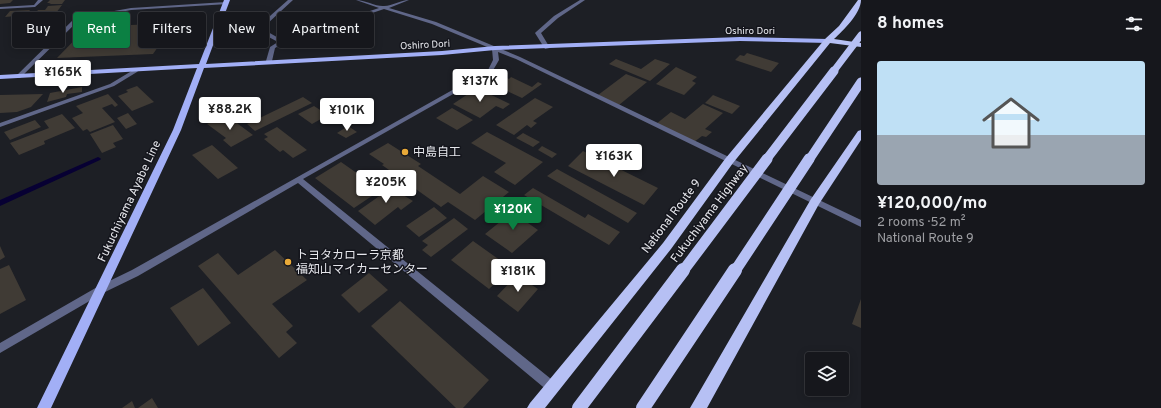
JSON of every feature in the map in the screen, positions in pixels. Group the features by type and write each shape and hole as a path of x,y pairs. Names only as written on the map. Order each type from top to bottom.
{"highway":[{"name":"National Route 9","path":"535,408 667,246 729,161 828,41 842,28 861,1"},
{"name":"Fukuchiyama Highway","path":"579,408 861,35"},
{"path":"828,41 861,45"},
{"path":"643,408 861,82"},
{"path":"698,408 815,202 861,133"}],"main road":[{"name":"Fukuchiyama Ayabe Line","path":"44,408 177,130 203,66 226,1"},
{"name":"Oshiro Dori","path":"0,77 135,71 442,53 495,48 547,48 740,39 828,41"}],"street":[{"path":"0,8 35,6 41,0"},
{"path":"278,12 291,0"},
{"path":"358,0 434,23 495,48 861,224"},
{"path":"373,12 407,0"},
{"path":"547,48 538,33 556,17 584,0"},
{"path":"857,0 861,1"},
{"path":"18,76 77,19 131,9 226,1"},
{"path":"277,12 264,24 265,33 277,39"},
{"path":"268,62 273,47 277,45"},
{"path":"0,348 490,71 496,60 495,48"},
{"path":"0,125 112,85 135,71"},
{"path":"298,179 552,387"}],"building":[{"path":"0,0 13,0 10,3 0,4"},
{"path":"50,0 65,0 62,4 47,3"},
{"path":"62,5 57,12 36,12 38,10 45,10 48,6"},
{"path":"30,10 28,12 12,12 12,16 5,17 10,11"},
{"path":"130,25 138,25 138,48 157,48 153,54 57,58 73,41 73,48 130,48"},
{"path":"747,53 779,63 771,72 735,60 740,55 744,56"},
{"path":"616,59 641,69 655,59 670,64 650,81 609,64"},
{"path":"676,67 697,77 692,81 696,83 684,95 656,84"},
{"path":"499,74 509,79 511,77 532,87 538,82 542,84 522,98 488,82"},
{"path":"626,74 647,82 619,105 598,95"},
{"path":"137,86 154,102 132,111 118,96 128,92 126,90"},
{"path":"82,87 82,92 67,94 66,97 47,102 50,93"},
{"path":"477,88 510,104 503,109 496,106 480,118 453,104"},
{"path":"43,94 31,107 17,112 0,113 0,95"},
{"path":"108,94 118,105 115,107 112,104 102,108 115,122 90,132 87,129 83,131 72,118 83,113 76,106"},
{"path":"713,95 740,106 732,114 705,103"},
{"path":"303,97 312,103 255,131 247,124"},
{"path":"535,98 553,107 533,121 537,123 531,128 527,125 514,135 496,125"},
{"path":"703,104 723,113 705,129 712,132 706,137 702,136 694,142 656,124 671,112 685,119"},
{"path":"314,106 328,115 312,124 298,114"},
{"path":"452,108 473,120 457,130 436,118"},
{"path":"128,113 137,124 126,129 117,118"},
{"path":"62,114 75,128 44,141 45,144 19,155 10,143 49,128 44,121"},
{"path":"226,115 253,135 231,147 223,140 226,138 207,124"},
{"path":"35,120 41,127 10,140 4,132"},
{"path":"113,125 123,139 113,143 116,147 102,153 90,134"},
{"path":"348,126 357,132 346,138 337,133"},
{"path":"277,127 307,150 293,158 283,150 280,152 264,139 268,137 264,134"},
{"path":"487,132 543,162 515,185 494,172 506,163 471,143"},
{"path":"523,133 540,142 533,147 516,138"},
{"path":"388,143 421,164 418,166 460,194 483,176 509,192 475,220 448,202 441,207 369,154"},
{"path":"212,145 238,168 218,179 192,155"},
{"path":"542,146 557,154 552,158 538,150"},
{"path":"583,151 658,188 644,205 568,166"},
{"path":"341,162 381,190 354,208 315,178"},
{"path":"557,169 637,213 628,223 547,176"},
{"path":"398,183 410,190 403,195 413,201 401,210 398,207 375,225 358,211"},
{"path":"533,188 585,218 588,214 620,232 609,245 524,195"},
{"path":"434,207 447,218 419,237 406,226"},
{"path":"517,208 534,219 528,223 538,230 512,253 485,234"},
{"path":"454,218 468,229 431,257 422,250 428,245 422,241"},
{"path":"473,241 511,268 489,289 451,260"},
{"path":"0,246 5,257 0,260"},
{"path":"275,250 307,280 272,304 293,326 286,332 297,343 279,358 198,266 218,253 238,275"},
{"path":"9,265 26,300 0,314 0,269"},
{"path":"369,273 388,290 359,313 341,295"},
{"path":"517,275 538,289 518,312 497,296"},
{"path":"203,288 231,323 198,346 170,308"},
{"path":"861,299 861,328 852,324"},
{"path":"400,301 489,380 463,408 456,408 371,326"},
{"path":"152,398 158,408 138,408"},
{"path":"132,401 135,408 122,408"}],"waterway":[{"path":"0,203 98,159"}],"place":[{"name":"中島自工","path":"405,152"},
{"name":"トヨタカローラ京都 福知山マイカーセンター","path":"288,262"}]}
